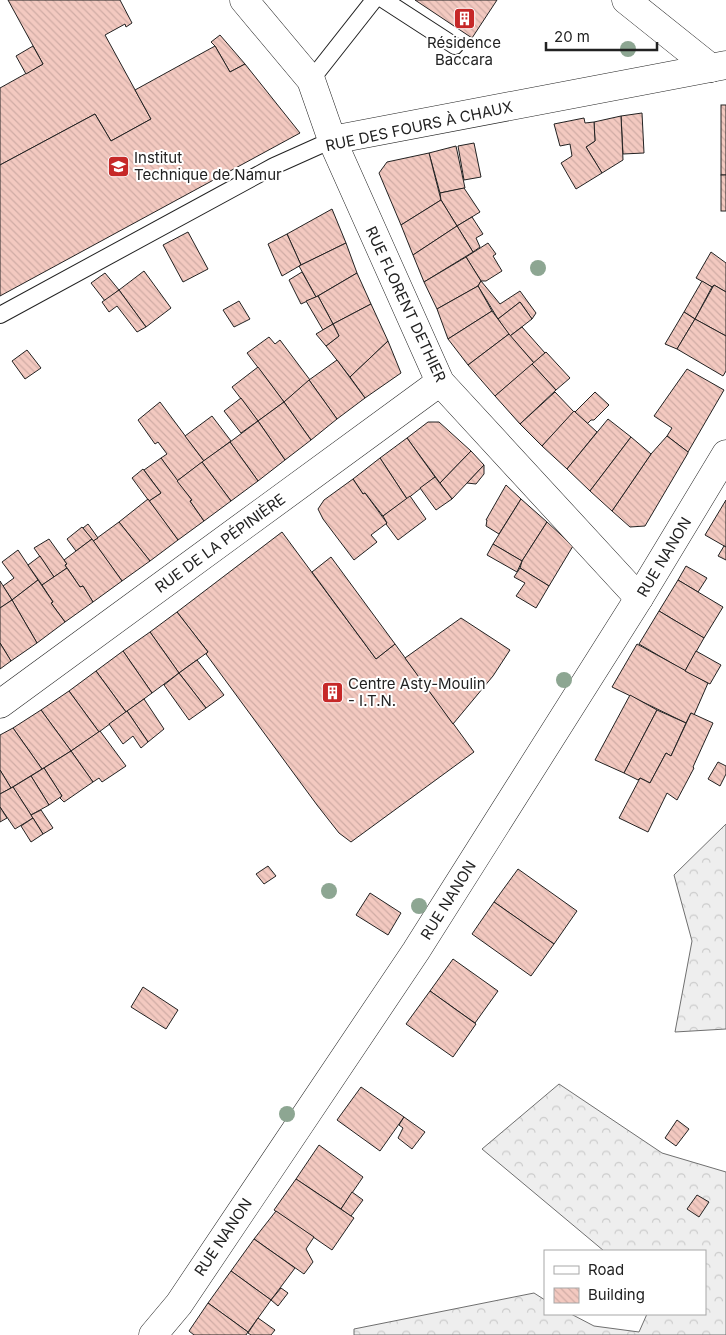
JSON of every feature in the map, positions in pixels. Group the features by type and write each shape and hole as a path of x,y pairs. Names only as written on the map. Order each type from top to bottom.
{"street":[{"name":"RUE FLORENT DETHIER","path":"244,0 310,80 332,140 440,382 639,598"},
{"path":"626,0 718,67"},
{"name":"RUE DES FOURS À CHAUX","path":"332,140 718,67"},
{"name":"RUE DE LA PÉPINIÈRE","path":"0,704 440,382"},
{"name":"RUE NANON","path":"153,1335 179,1304 416,951 639,598 726,454"}],"lane":[{"path":"310,80 374,0"},
{"path":"384,0 455,46"},
{"name":"RUE DES FOURS À CHAUX","path":"0,315 274,166 332,140"}],"green space":[{"path":"726,824 726,1029 675,1032 692,941 674,875"},
{"path":"559,1084 662,1153 726,1172 726,1335 354,1335 354,1329 534,1293 544,1299 544,1315 573,1315 594,1326 639,1332 647,1315 706,1315 706,1250 603,1250 482,1149"}],"building":[{"path":"8,0 120,0 132,23 126,27 125,24 105,35 151,119 111,141 95,114 0,165 0,88 43,64"},
{"name":"Résidence Baccara","path":"415,0 497,0 472,38"},
{"path":"220,35 245,64 230,72 211,42"},
{"path":"33,46 43,64 26,74 16,56"},
{"path":"215,46 230,72 245,64 300,133 0,296 0,165 95,114 111,141 151,119 135,90"},
{"path":"721,105 726,105 726,175 721,175"},
{"path":"642,113 644,153 623,154 621,116"},
{"path":"621,116 623,160 602,173 586,147 595,141 594,122"},
{"path":"584,118 585,123 594,122 595,141 586,147 602,173 576,189 561,163 572,156 570,144 560,146 554,124"},
{"path":"474,143 481,177 464,180 458,146"},
{"path":"456,146 465,188 440,193 429,153"},
{"path":"429,153 441,200 401,225 379,173 387,162"},
{"path":"721,175 726,175 726,211 721,211"},
{"path":"464,188 480,212 457,226 441,200 440,193"},
{"path":"441,200 457,226 413,255 401,225"},
{"path":"332,209 346,243 301,265 287,234"},
{"path":"472,217 483,234 476,238 480,247 473,252 457,226"},
{"path":"457,226 473,252 424,282 413,255"},
{"path":"188,232 208,269 183,282 163,245"},
{"path":"287,234 301,265 282,276 268,244"},
{"path":"346,243 357,273 316,297 299,266"},
{"path":"488,243 496,254 493,256 502,271 486,281 481,281 466,257"},
{"path":"711,252 726,263 726,292 696,278"},
{"path":"466,257 481,281 478,286 437,309 424,282"},
{"path":"144,271 171,308 146,327 119,290"},
{"path":"302,272 316,297 301,304 289,280"},
{"path":"105,273 119,290 105,301 91,283"},
{"path":"357,273 371,304 333,324 318,296"},
{"path":"481,281 500,304 520,291 536,313 532,319 520,302 498,319 478,286"},
{"path":"702,281 712,287 695,319 684,312"},
{"path":"714,285 726,292 726,336 695,319"},
{"path":"478,286 492,311 448,339 437,309"},
{"path":"119,290 146,327 137,332 117,306 109,312 102,302"},
{"path":"318,296 333,324 323,330 306,301"},
{"path":"239,301 250,319 234,327 223,310"},
{"path":"520,302 532,319 510,336 498,319"},
{"path":"371,304 388,341 350,377 326,346 339,336 333,324"},
{"path":"492,311 509,334 468,365 448,339"},
{"path":"684,312 695,319 677,349 665,344"},
{"path":"695,319 726,336 726,371 723,376 677,349"},
{"path":"333,324 339,336 326,346 316,334"},
{"path":"522,327 545,353 534,363 510,336"},
{"path":"509,334 534,363 495,396 468,365"},
{"path":"269,337 275,344 280,340 310,380 284,402 247,353"},
{"path":"388,341 401,373 365,398 350,377"},
{"path":"27,350 41,368 25,379 12,361"},
{"path":"546,352 570,378 556,390 532,364"},
{"path":"337,360 365,398 337,419 309,380"},
{"path":"532,364 556,390 520,424 495,396"},
{"path":"258,367 284,402 258,421 232,387"},
{"path":"687,369 724,390 688,452 667,436 672,428 654,416"},
{"path":"309,380 337,419 311,440 284,402"},
{"path":"555,392 574,412 542,446 520,424"},
{"path":"595,392 609,405 594,420 587,424 575,412"},
{"path":"241,398 258,421 241,433 224,411"},
{"path":"160,402 204,461 177,481 161,458 167,454 158,442 155,444 138,420"},
{"path":"284,402 311,440 285,460 258,421"},
{"path":"574,411 597,432 567,469 542,446"},
{"path":"212,416 231,441 204,461 185,436"},
{"path":"608,419 631,437 590,491 567,469"},
{"path":"258,421 285,460 258,481 230,442"},
{"path":"428,422 439,422 471,451 440,483 407,438"},
{"path":"667,436 688,453 645,526 630,527 612,511 651,454"},
{"path":"631,437 651,454 612,511 590,491"},
{"path":"407,438 435,477 407,499 380,458"},
{"path":"230,442 258,481 231,501 202,462"},
{"path":"471,451 484,465 452,499 440,483"},
{"path":"161,458 192,500 190,501 204,521 178,540 149,501 161,493 144,470"},
{"path":"380,458 407,499 383,516 365,493 363,494 353,479"},
{"path":"202,462 231,501 204,521 190,501 192,500 177,481"},
{"path":"484,465 484,474 476,484 467,483"},
{"path":"143,469 161,493 149,501 132,478"},
{"path":"435,477 452,499 436,510 420,488"},
{"path":"353,479 387,523 371,535 377,542 354,560 323,519 318,509 324,500"},
{"path":"506,485 521,499 499,534 486,526 486,520"},
{"path":"410,496 426,519 398,540 386,524 383,516"},
{"path":"148,499 178,540 150,561 119,522"},
{"path":"521,499 547,522 522,561 493,544"},
{"path":"726,500 726,547 705,535"},
{"path":"119,522 150,561 122,581 93,541"},
{"path":"547,522 573,546 549,586 520,568 522,561"},
{"path":"88,524 98,538 93,541 83,528"},
{"path":"82,527 92,539 76,551 67,539"},
{"name":"Centre Asty-Moulin - I.T.N.","path":"282,532 376,659 395,644 474,752 351,842 339,833 317,805 206,654 208,652 177,612"},
{"path":"49,539 67,564 65,565 67,568 54,577 34,548"},
{"path":"92,539 122,581 93,602 83,586 80,587 65,565 67,564 64,560"},
{"path":"493,544 522,561 517,572 487,555"},
{"path":"724,546 726,547 726,560 718,556"},
{"path":"18,550 38,580 12,600 3,586 14,578 2,562"},
{"path":"40,556 54,577 42,585 28,565"},
{"path":"331,557 395,644 376,659 312,572"},
{"path":"686,566 707,578 698,592 678,580"},
{"path":"67,568 80,587 83,586 93,602 65,622 51,603 53,602 42,585"},
{"path":"520,568 549,586 536,608 516,596 525,583 514,577"},
{"path":"38,580 53,602 51,603 65,622 37,643 12,600"},
{"path":"678,580 723,607 704,638 659,611"},
{"path":"0,581 12,600 0,608"},
{"path":"12,600 37,643 11,661 0,643 0,608"},
{"path":"659,611 704,638 685,671 639,644"},
{"path":"177,612 208,652 179,673 150,632"},
{"path":"461,618 510,650 493,676 453,724 405,658"},
{"path":"150,632 179,673 152,693 123,651"},
{"path":"0,643 11,661 0,669"},
{"path":"637,644 708,683 694,715 691,713 686,723 612,687"},
{"path":"123,651 152,693 126,712 96,671"},
{"path":"696,651 721,665 710,684 685,671"},
{"path":"197,660 224,695 206,708 179,673"},
{"path":"96,671 126,712 99,732 69,691"},
{"path":"179,673 206,708 189,720 164,685"},
{"path":"69,691 99,732 71,751 41,710"},
{"path":"630,695 657,710 624,773 595,760"},
{"path":"144,699 164,729 148,742 127,711"},
{"path":"41,710 71,751 42,769 13,728"},
{"path":"657,710 686,723 671,756 666,753 650,783 640,778 638,780 624,773"},
{"path":"127,711 148,742 141,748 133,736 123,744 109,724"},
{"path":"691,713 713,723 694,768 677,800 667,793 648,832 619,818 640,778 650,783 666,753 671,756"},
{"path":"13,728 42,769 11,788 0,770 0,735"},
{"path":"100,731 126,766 102,782 99,778 93,782 71,751"},
{"path":"71,751 93,782 64,802 44,768"},
{"path":"718,762 726,766 726,774 720,786 708,779"},
{"path":"44,768 62,796 49,805 31,776"},
{"path":"0,770 11,788 0,794"},
{"path":"31,776 49,805 31,815 13,787"},
{"path":"13,787 33,818 15,829 0,807 0,794"},
{"path":"0,807 7,818 0,822"},
{"path":"41,810 53,828 43,834 31,815"},
{"path":"33,818 43,834 31,842 21,826"},
{"path":"268,866 276,876 264,884 256,874"},
{"path":"518,869 577,911 554,944 494,902"},
{"path":"370,893 401,913 388,935 356,915"},
{"path":"494,902 554,944 531,976 472,934"},
{"path":"453,959 498,991 475,1023 430,991"},
{"path":"143,987 178,1010 166,1029 131,1007"},
{"path":"430,991 476,1024 453,1057 406,1024"},
{"path":"361,1087 404,1117 380,1151 337,1120"},
{"path":"404,1117 425,1132 412,1149 398,1138 403,1128 399,1125"},
{"path":"677,1120 689,1129 676,1146 665,1138"},
{"path":"319,1145 363,1177 341,1209 296,1179"},
{"path":"296,1179 354,1218 332,1250 274,1210"},
{"path":"352,1192 363,1200 351,1216 341,1209"},
{"path":"697,1195 709,1202 699,1217 687,1209"},
{"path":"276,1211 314,1237 306,1249 313,1262 304,1274 254,1239"},
{"path":"254,1239 295,1268 271,1300 231,1271"},
{"path":"231,1271 271,1300 248,1332 208,1303"},
{"path":"281,1288 288,1293 278,1306 271,1300"},
{"path":"208,1303 248,1332 246,1335 194,1335 189,1331"},
{"path":"258,1318 275,1330 271,1335 251,1335 248,1333"}],"place":[{"name":"Résidence Baccara","path":"464,19"},
{"name":"Institut Technique de Namur","path":"118,166"},
{"name":"Centre Asty-Moulin - I.T.N.","path":"332,692"}]}
